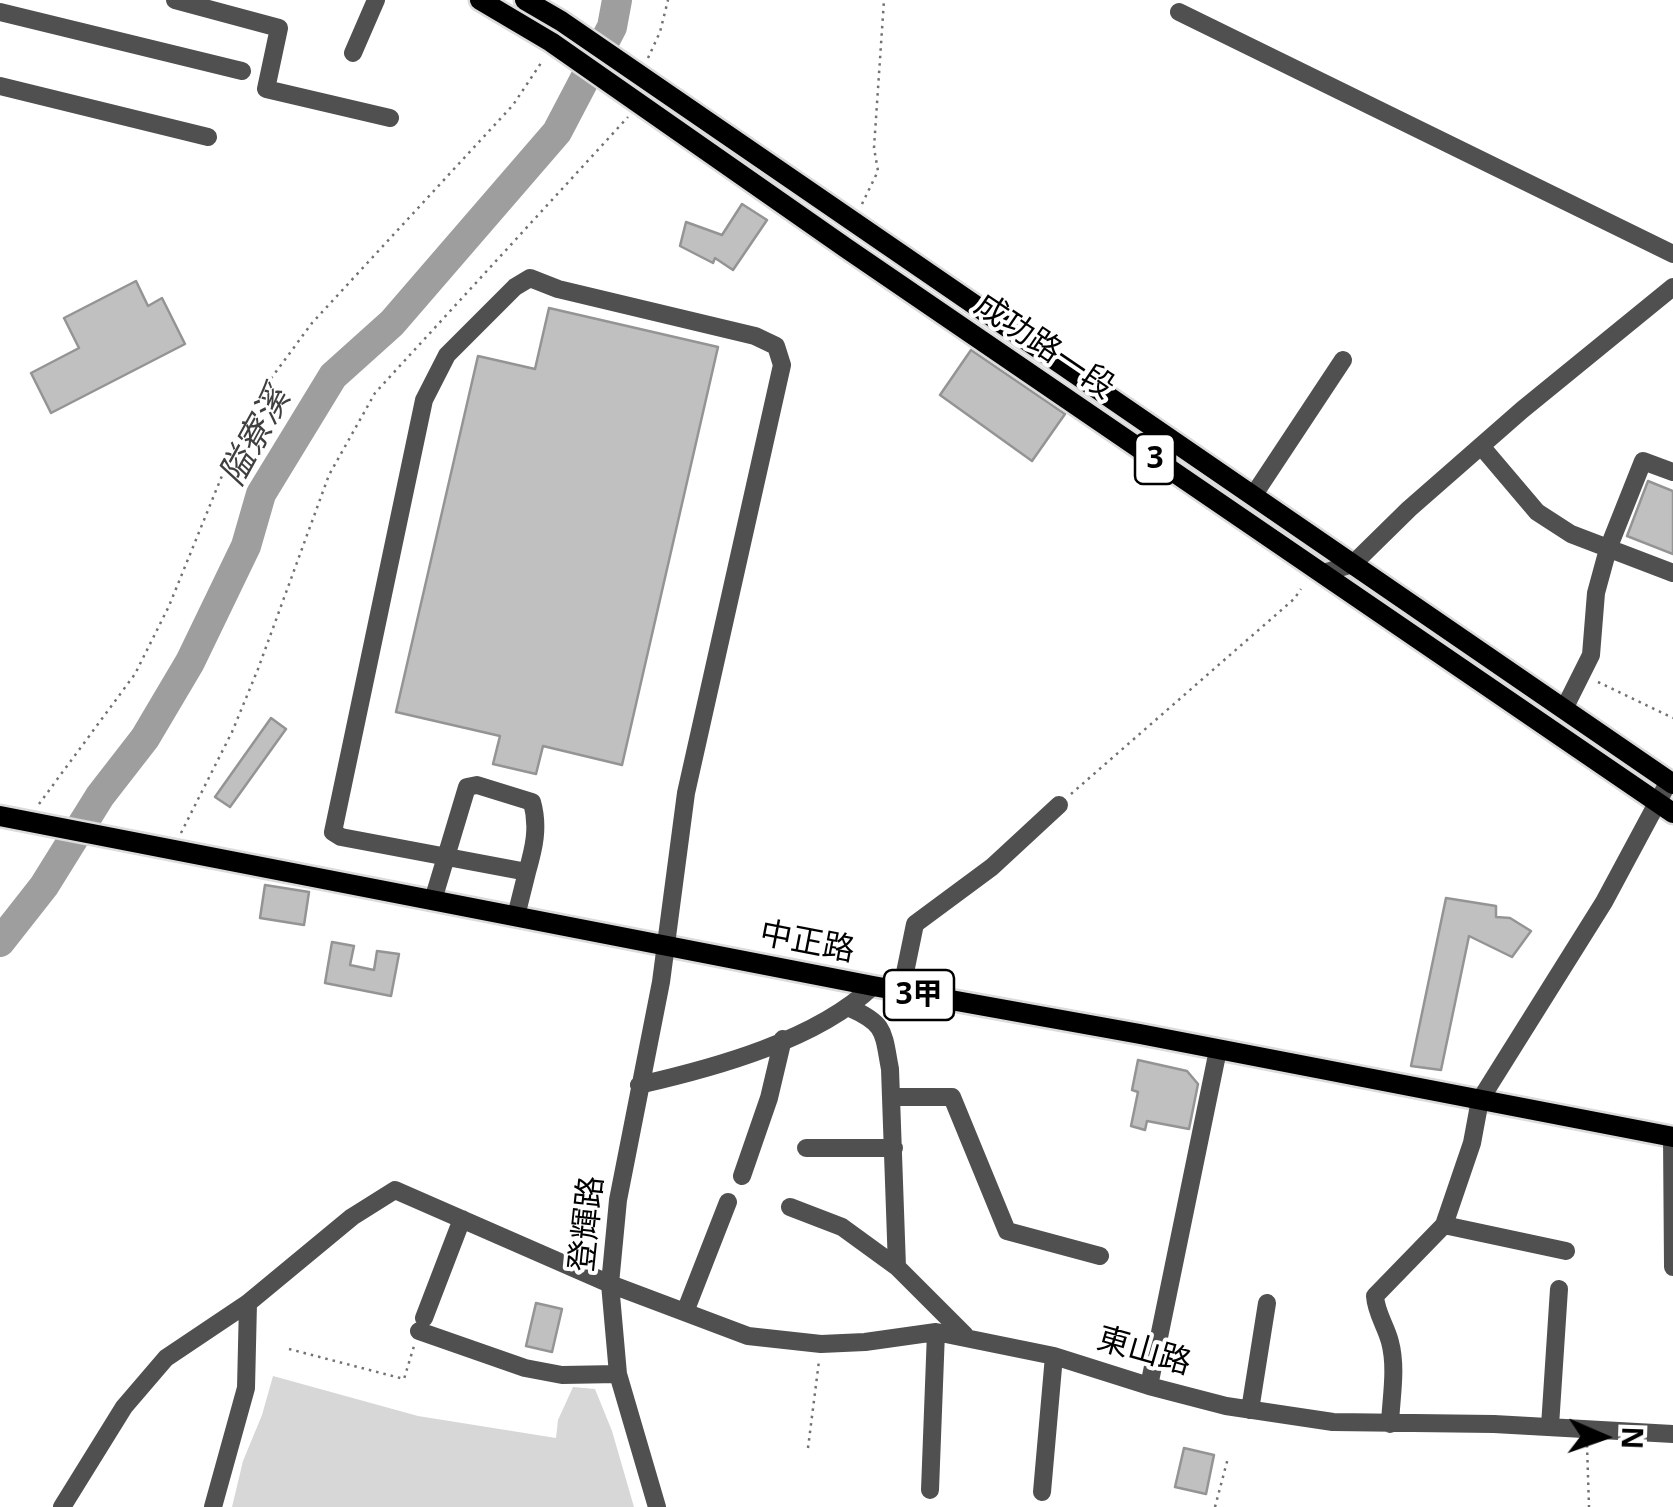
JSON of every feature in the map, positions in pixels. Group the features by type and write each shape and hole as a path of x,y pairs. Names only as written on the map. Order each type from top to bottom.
{"main road":[{"name":"成功路一段","path":"480,0 551,42 1665,808"},
{"name":"成功路一段","path":"525,0 561,20 1671,783"},
{"name":"3甲","path":"0,816 171,847"},
{"name":"中正路","path":"171,847 901,992 1672,1137"}],"street":[{"path":"175,0 279,28 266,89 390,118"},
{"path":"353,53 376,0"},
{"path":"0,12 242,71"},
{"path":"1179,12 1673,254"},
{"path":"0,86 208,137"},
{"name":"登輝路","path":"446,858 341,837 334,832 424,400 447,356 530,278 558,289 755,336 776,346 782,365 686,793 666,945 618,1200 610,1284 618,1374 657,1507"},
{"path":"1323,574 1353,564 1482,446 1673,287"},
{"path":"1253,496 1343,360"},
{"path":"1482,446 1537,512 1571,534 1673,573"},
{"path":"1564,709 1591,655 1596,593 1608,549 1642,460 1673,472"},
{"path":"1390,1424 1393,1356 1375,1296 1444,1224 1472,1143 1480,1100 1665,808 1671,783"},
{"path":"433,900 466,787 478,786 532,802 535,843 516,916"},
{"path":"901,992 915,924 992,867 1059,804"},
{"path":"446,858 527,872"},
{"path":"639,1085 766,1048 850,1008 873,986"},
{"path":"850,1008 874,1019 885,1039 894,1097 897,1267"},
{"path":"742,1176 769,1098 783,1039"},
{"path":"1149,1386 1218,1050"},
{"path":"894,1097 952,1096 1006,1231 1100,1256"},
{"path":"1672,1137 1673,1266"},
{"path":"806,1148 894,1148"},
{"name":"東山路","path":"248,1303 352,1217 395,1190 610,1284 748,1336 822,1344 936,1332 1054,1356 1149,1386 1250,1410 1334,1422 1550,1426 1673,1434"},
{"path":"685,1312 728,1202"},
{"path":"790,1207 842,1227 897,1267 965,1336"},
{"path":"462,1219 421,1325 525,1368 562,1375 618,1374"},
{"path":"1444,1224 1566,1251"},
{"path":"1550,1426 1559,1289"},
{"path":"62,1507 124,1407 166,1358 248,1303"},
{"path":"212,1507 246,1388 248,1303"},
{"path":"1250,1410 1267,1303"},
{"path":"930,1490 936,1332"},
{"path":"1042,1492 1054,1356"}],"path":[{"path":"640,76 660,32 668,0"},
{"path":"853,222 878,172 875,134 884,0"},
{"path":"35,823 135,674 169,606 261,392 312,323 513,105 551,42"},
{"path":"171,847 252,685 330,474 375,393 638,104"},
{"path":"1059,804 1301,589"},
{"path":"1583,674 1673,718"},
{"path":"289,1349 404,1378 421,1325"},
{"path":"808,1448 822,1344"},
{"path":"1586,1428 1589,1507"},
{"path":"1215,1507 1228,1458"}],"shaded area":[{"path":"273,1376 418,1416 556,1438 558,1420 573,1387 595,1389 634,1507 232,1507 243,1461"}],"building":[{"path":"742,204 767,220 733,270 715,258 713,263 680,246 686,222 722,235"},
{"path":"136,281 148,306 162,298 185,344 51,413 31,373 79,348 64,318"},
{"path":"549,308 718,347 622,765 543,746 536,774 493,764 500,736 396,712 478,356 535,369"},
{"path":"971,350 1065,414 1032,461 940,395"},
{"path":"1648,481 1673,491 1673,554 1627,536"},
{"path":"271,718 286,729 230,807 215,797"},
{"path":"265,885 309,892 304,925 260,918"},
{"path":"1446,898 1496,906 1496,917 1510,918 1531,931 1512,957 1469,936 1441,1070 1411,1066"},
{"path":"332,942 354,946 350,965 374,970 377,951 399,954 391,996 325,983"},
{"path":"1138,1060 1187,1071 1198,1084 1189,1129 1147,1121 1145,1130 1131,1126 1138,1092 1132,1090"},
{"path":"536,1303 562,1309 552,1352 526,1346"},
{"path":"1184,1448 1214,1455 1206,1494 1175,1487"}],"waterway":[{"name":"隘寮溪","path":"0,942 44,886 100,796 145,738 190,662 246,546 261,494 333,376 392,323 557,132 612,27 617,0"}]}
